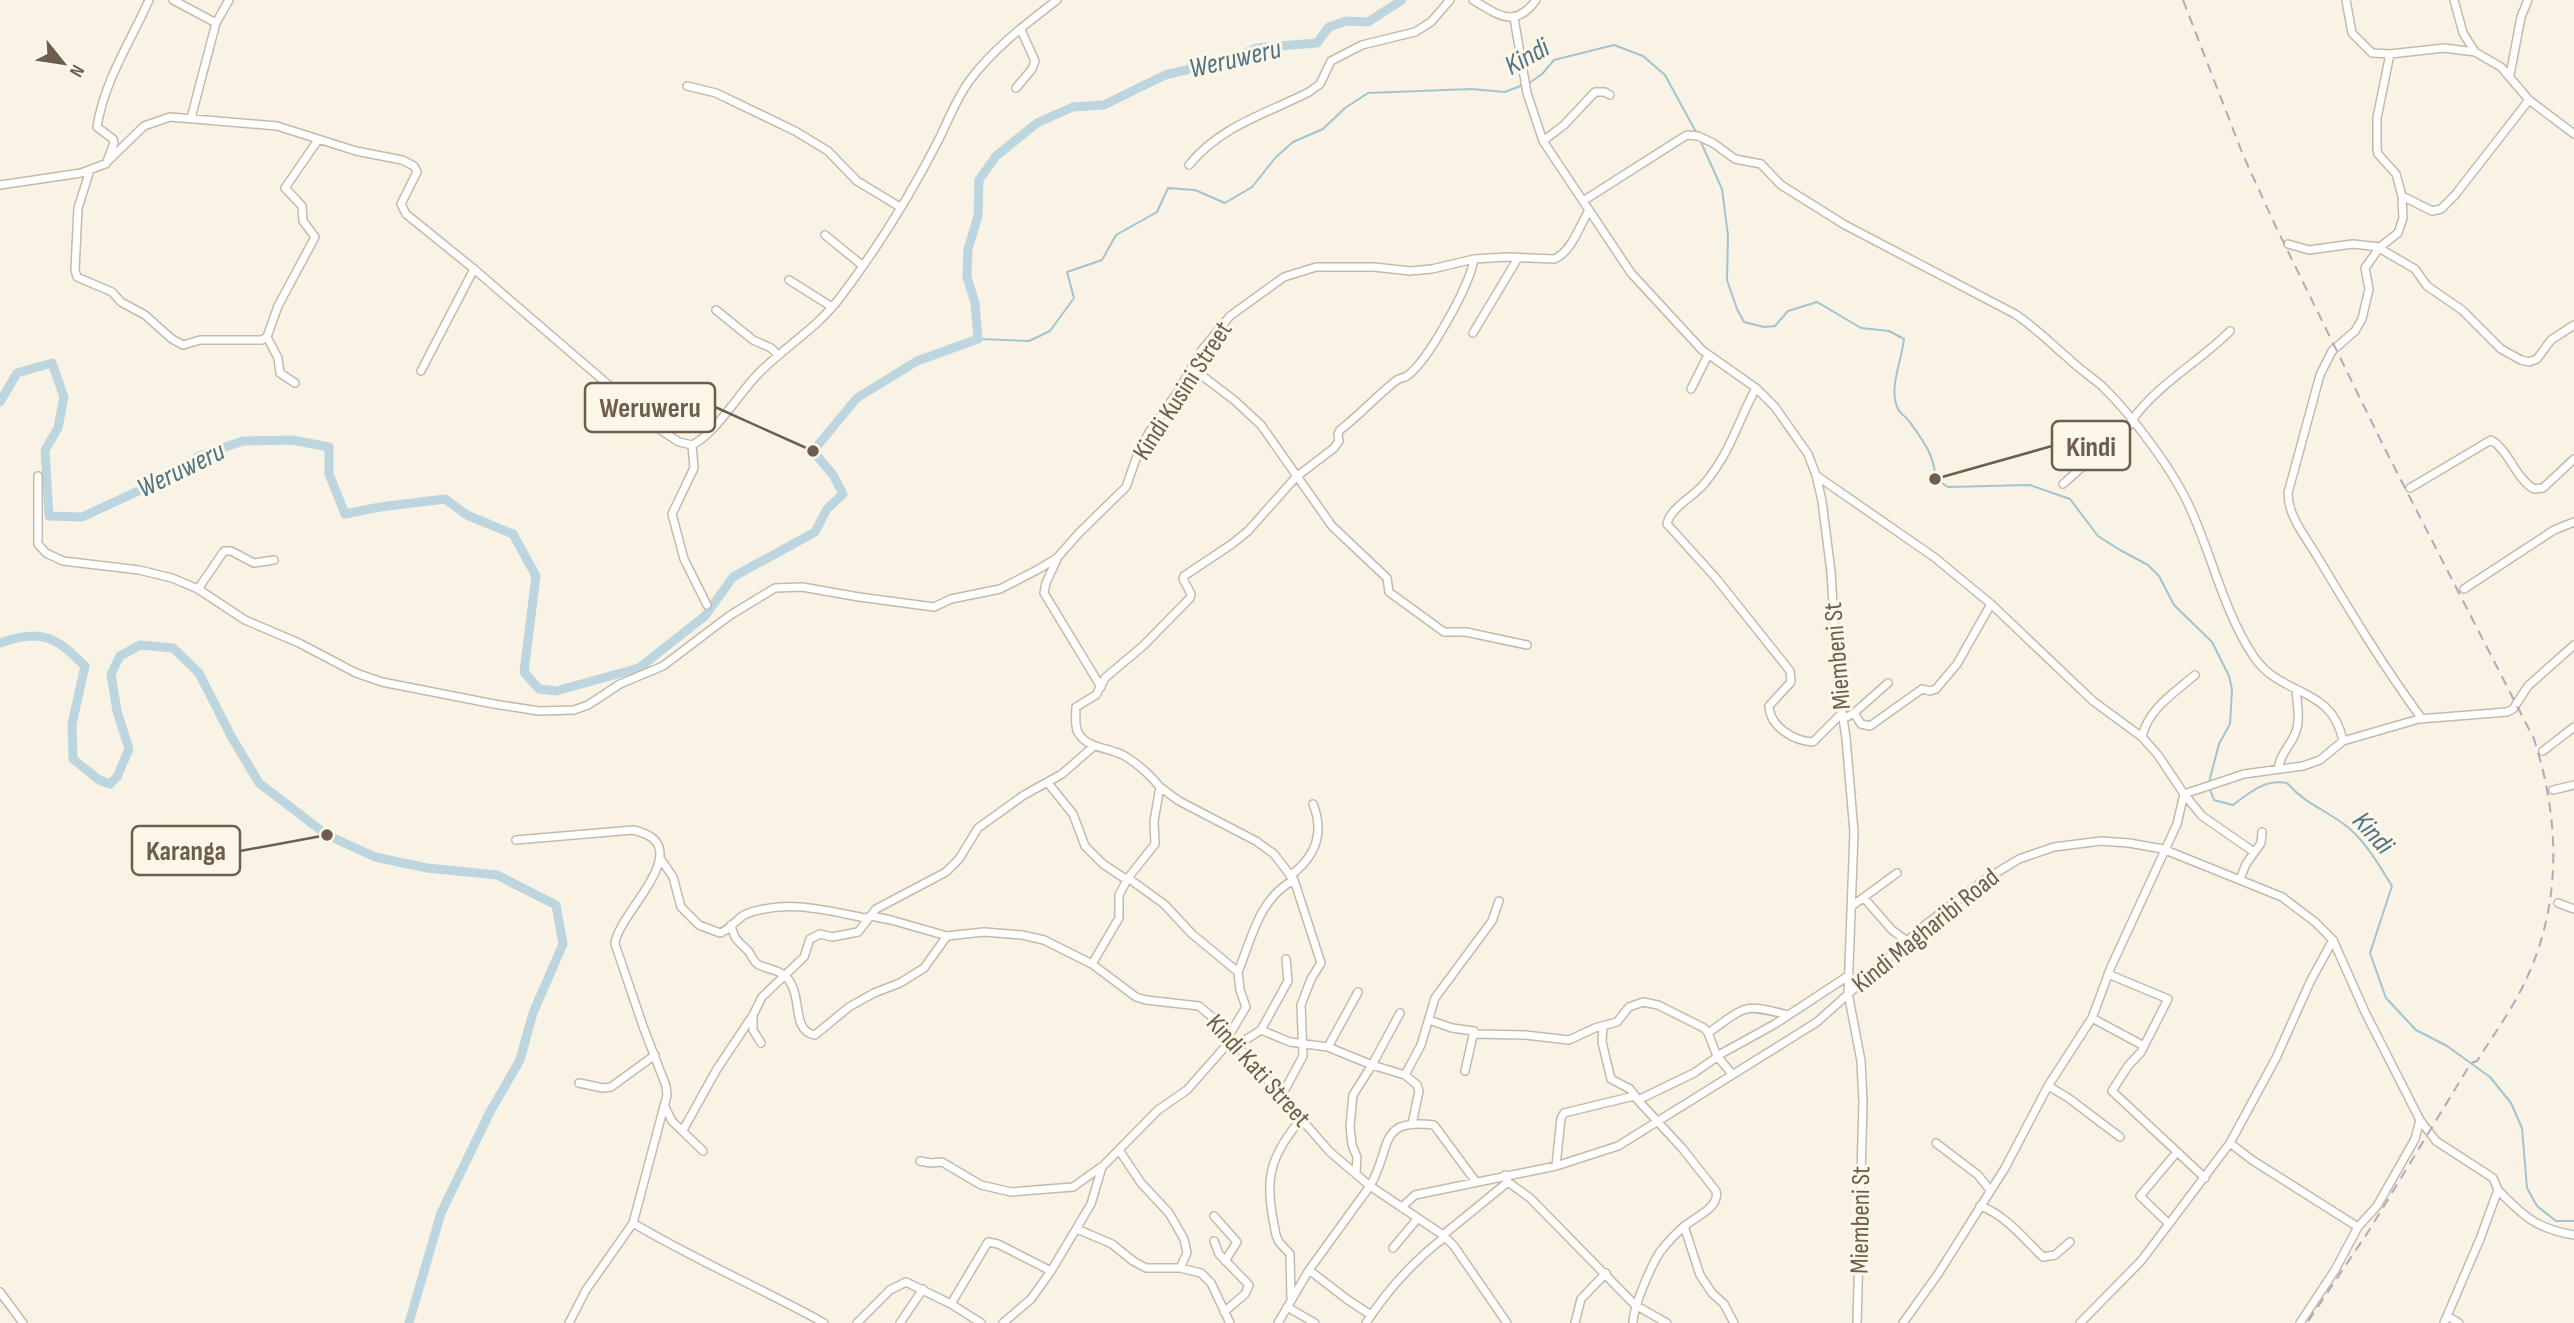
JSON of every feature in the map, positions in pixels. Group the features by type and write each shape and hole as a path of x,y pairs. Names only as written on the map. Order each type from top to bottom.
{"street":[{"path":"105,164 114,143 110,136 97,127 99,116 113,75 149,0"},
{"path":"173,0 216,23"},
{"path":"191,118 216,23 229,0"},
{"path":"0,185 90,170 105,164 144,127 170,117 259,123 402,160 414,166 417,172 402,199 402,208 662,431 679,442 692,445 707,434 746,387 778,355 832,307 900,207 938,140 958,97 989,58 1057,0"},
{"path":"1189,164 1213,139 1229,129 1309,92 1320,84 1331,61 1362,45 1415,33 1440,13 1450,0"},
{"path":"1473,0 1493,12 1514,18 1524,13 1536,0"},
{"path":"2346,0 2351,33 2372,52 2390,54 2434,48 2474,52 2492,60 2510,75 2529,100 2574,134"},
{"path":"2454,0 2463,33 2474,52"},
{"path":"2510,75 2521,17 2528,0"},
{"name":"Miembeni St","path":"1514,18 1522,75 1543,141 1631,273 1708,355 1756,388 1775,407 1808,454 1816,475 1829,560 1854,832 1847,976 1863,1078 1857,1323"},
{"path":"1016,88 1032,69 1035,61 1021,30"},
{"path":"2390,54 2377,118 2377,149 2396,174 2402,196 2403,218 2398,233 2379,247 2365,268 2369,289 2362,319 2355,331 2332,351 2318,380 2288,493 2288,503 2299,527 2347,607 2422,719"},
{"path":"687,86 716,93 795,131 828,151 857,181 900,207"},
{"path":"1543,141 1564,125 1595,92 1610,94"},
{"path":"2402,196 2432,211 2441,209 2529,100"},
{"path":"1583,201 1682,138 1688,135 1698,136 1735,159 1761,164 1781,184 1845,225 2032,325 2099,384 2133,421 2183,494 2220,589 2253,655 2266,671 2329,708 2338,721 2343,741"},
{"path":"90,170 78,208 77,277 111,292 121,302 145,315 172,339 183,345 200,340 262,340 267,337 278,306 315,237 303,221 302,206 285,188 318,139"},
{"name":"Kindi Kusini Street","path":"38,476 38,544 46,553 63,561 162,575 198,589 245,620 299,643 356,673 382,682 540,711 580,709 620,684 663,666 729,616 775,588 802,587 934,607 956,598 1000,589 1057,558 1126,488 1138,453 1202,350 1230,316 1263,290 1308,268 1374,267 1410,271 1474,259 1544,259 1560,256 1589,210"},
{"path":"825,235 863,265"},
{"path":"2288,244 2309,250 2353,244 2379,247 2415,269 2427,286 2462,310 2501,349 2521,360 2529,362 2537,359 2543,355 2551,340 2574,325"},
{"path":"1473,333 1518,257"},
{"path":"1282,1095 1300,1064 1304,1043 1301,1005 1311,979 1321,963 1292,878 1267,848 1179,801 1124,756 1094,746 1078,733 1076,707 1091,699 1110,672 1143,645 1190,598 1184,576 1221,553 1248,531 1296,477 1335,448 1340,430 1398,380 1410,373 1445,326 1467,283 1474,259"},
{"path":"421,370 474,269"},
{"path":"789,280 832,307"},
{"path":"716,310 753,340 771,348 778,355"},
{"path":"2063,484 2133,421 2158,389 2230,331"},
{"path":"267,337 278,358 280,373 295,383"},
{"path":"1690,389 1708,355"},
{"path":"1192,368 1250,414 1278,448 1332,526 1387,578 1389,592 1446,633 1466,632 1527,645"},
{"path":"1756,388 1741,415 1725,456 1696,493 1669,516 1667,524 1715,577 1790,671 1791,682 1769,706 1770,715 1789,736 1812,741 1842,716 1854,713 1888,683"},
{"path":"2410,488 2491,440 2535,489 2543,488 2574,459"},
{"path":"692,445 694,468 672,514 684,559 707,605"},
{"path":"1816,475 1934,557 1991,604 2093,701 2142,737 2202,816 2254,852"},
{"path":"2464,589 2554,530 2574,523"},
{"path":"198,589 224,551 231,551 257,563 274,560"},
{"path":"1057,558 1044,593 1101,687"},
{"path":"1854,713 1861,724 1870,726 1922,689 1936,689 1958,664 1991,604"},
{"path":"2184,794 2221,780 2278,769 2296,769 2320,760 2343,741 2422,719 2511,711 2529,686 2574,645"},
{"path":"2142,737 2147,719 2153,711 2195,675"},
{"path":"2278,769 2283,751 2294,738 2297,729 2296,690"},
{"path":"2543,751 2574,727"},
{"path":"683,1130 716,1069 753,1015 762,997 806,955 813,937 820,934 832,937 854,933 861,929 876,909 946,872 959,859 978,828 1024,795 1062,774 1094,746"},
{"path":"1048,783 1073,814 1085,846 1103,864 1164,904 1192,934 1238,972"},
{"path":"2553,790 2574,785"},
{"path":"1092,964 1119,918 1118,897 1128,879 1155,844 1154,821 1160,787"},
{"path":"1908,1321 2005,1168 2048,1086 2092,1018 2108,974 2177,824 2184,794"},
{"path":"920,1161 942,1162 981,1185 1012,1192 1073,1187 1102,1167 1158,1110 1187,1090 1232,1041 1246,1007 1238,972 1264,906 1303,866 1316,848 1319,828 1313,804"},
{"path":"516,840 633,830 650,836 673,877 678,902 699,925 720,933 746,915 783,906 813,906 914,925 947,936 924,968 900,983 849,1007 815,1035 802,1029 795,989 785,976 754,961 750,953 737,944 732,925"},
{"path":"2241,879 2246,864 2261,843 2262,832"},
{"name":"Kindi Magharibi Road","path":"1402,1207 1415,1195 1506,1178 1605,1152 1658,1124 1732,1074 1817,1022 1907,941 1983,881 2034,852 2054,846 2101,841 2164,849 2282,897 2315,922 2333,940 2365,1012 2420,1120 2441,1144 2493,1178 2498,1190 2525,1218 2554,1232 2574,1235"},
{"path":"569,1323 586,1290 633,1223 665,1107 666,1086 629,988 615,939 648,887 660,858"},
{"path":"1852,906 1898,873"},
{"path":"1864,898 1892,930 1907,941"},
{"path":"1405,1075 1418,1054 1435,998 1492,922 1499,901"},
{"path":"2558,903 2574,909"},
{"name":"Kindi Kati Street","path":"947,936 984,932 1044,940 1092,964 1136,997 1199,1006 1282,1095 1330,1152 1370,1186 1444,1236 1462,1255 1507,1323"},
{"path":"2085,1322 2133,1271 2230,1143 2276,1058 2311,980 2333,940"},
{"path":"1232,1041 1261,1030 1288,981 1286,959"},
{"path":"2108,974 2168,999 2144,1046 2112,1091 2205,1178"},
{"path":"1556,1166 1561,1118 1564,1114 1637,1098 1694,1073 1847,976"},
{"path":"1328,1046 1357,992"},
{"path":"1474,1034 1488,1032 1569,1040 1617,1022 1629,1007 1643,1002 1658,1005 1704,1028 1717,1056 1732,1074"},
{"path":"1708,1033 1745,1007 1752,1006 1788,1015"},
{"path":"1356,1172 1357,1157 1352,1145 1350,1126 1351,1103 1355,1090 1400,1013"},
{"path":"753,1015 753,1030 761,1042"},
{"path":"2092,1018 2144,1046"},
{"path":"1429,1020 1452,1028 1471,1029 1474,1034 1465,1071"},
{"path":"1603,1026 1602,1042 1613,1081 1630,1089 1658,1124 1682,1148 1717,1195 1714,1203 1684,1226 1660,1252 1635,1305 1633,1323"},
{"path":"1261,1030 1290,1042 1328,1046 1372,1065 1405,1075 1417,1085 1419,1091 1412,1124"},
{"path":"579,1083 611,1087 655,1055"},
{"path":"2048,1086 2120,1137"},
{"path":"665,1107 672,1121 703,1151"},
{"path":"1289,1303 1290,1254 1276,1235 1270,1181 1277,1150 1302,1118"},
{"path":"2300,1323 2335,1270 2358,1227 2377,1206 2415,1139 2420,1120"},
{"path":"660,1123 672,1121"},
{"path":"1278,1323 1309,1270 1370,1186 1379,1171 1394,1130 1412,1124 1437,1127 1476,1182"},
{"path":"1936,1143 1978,1175 1990,1190"},
{"path":"2230,1143 2252,1160 2358,1227"},
{"path":"1119,1150 1141,1184 1169,1213 1184,1239 1187,1253 1180,1268"},
{"path":"2169,1224 2140,1196 2177,1152"},
{"path":"1003,1323 1031,1299 1051,1271 1095,1195 1102,1167"},
{"path":"1366,1323 1398,1278 1506,1178 1530,1198 1635,1305 1667,1323"},
{"path":"2459,1323 2445,1320 2498,1190"},
{"path":"1980,1206 1991,1210 2022,1234 2043,1257 2055,1255 2070,1242"},
{"path":"1214,1216 1237,1242 1224,1261"},
{"path":"1393,1248 1418,1218"},
{"path":"633,1223 672,1246 756,1286 824,1323"},
{"path":"1684,1226 1700,1275 1712,1293 1724,1304 1734,1323"},
{"path":"1077,1228 1112,1244 1146,1268 1180,1268 1206,1276 1230,1323"},
{"path":"1213,1241 1224,1261 1249,1285 1245,1294 1224,1312"},
{"path":"951,1304 988,1242 998,1244 1051,1271"},
{"path":"1309,1270 1371,1315"},
{"path":"1575,1323 1581,1299 1606,1273"},
{"path":"857,1323 898,1284 906,1282 951,1304 981,1323"},
{"path":"900,1323 923,1289"},
{"path":"0,1292 23,1323"},
{"path":"1289,1303 1315,1323"}],"waterway":[{"name":"Weruweru","path":"0,402 17,373 52,363 64,397 58,428 45,450 49,516 82,517 173,475 199,456 243,441 292,440 329,447 329,474 345,514 445,499 467,515 513,534 536,576 524,672 539,689 556,691 639,668 705,616 733,577 815,532 827,509 843,494 833,475 813,451 857,398 917,361 978,339 975,303 967,277 968,249 978,216 979,180 996,156 1037,123 1073,107 1104,105 1165,75 1232,59 1256,48 1317,43 1329,27 1346,21 1368,22 1402,0"},
{"name":"Kindi","path":"1528,84 1542,74 1554,60 1614,45 1643,56 1665,75 1696,132"},
{"name":"Kindi","path":"978,339 1029,341 1050,331 1074,298 1067,272 1102,260 1116,235 1157,212 1168,188 1195,190 1225,203 1252,187 1276,157 1293,142 1323,129 1345,108 1368,93 1471,89 1505,92 1523,85"},
{"name":"Kindi","path":"1700,140 1722,189 1728,236 1727,280 1744,322 1764,327 1775,326 1788,311 1817,302 1861,328 1889,331 1904,339 1895,383 1895,401 1927,448 1935,479 1948,487 2030,485 2070,499 2098,536 2148,565 2159,576 2174,605 2212,642 2229,676 2232,689 2230,724 2219,744 2209,782"},
{"path":"0,643 26,636 47,638 65,648 85,666 72,724 73,759 99,780 110,784 117,777 129,749 117,711 111,674 120,656 140,645 173,648 199,673 259,783 327,835 375,857 427,868 497,875 556,905 563,944 533,1013 520,1060 490,1112 441,1213 409,1323"},
{"name":"Kindi","path":"2209,787 2214,800 2233,805 2265,785 2287,783 2307,801 2345,825 2365,845 2392,886 2370,953 2386,998 2416,1030 2447,1046 2490,1077 2511,1103 2522,1128 2527,1188 2537,1206 2556,1221 2574,1221"}],"railway":[{"path":"2183,0 2243,155 2276,227 2384,447 2534,739 2543,771 2553,834 2553,865 2545,928 2522,988 2477,1061 2471,1063 2370,1229 2307,1323"}],"place":[{"name":"Weruweru","path":"813,451"},
{"name":"Kindi","path":"1935,479"},
{"name":"Karanga","path":"327,835"}]}
